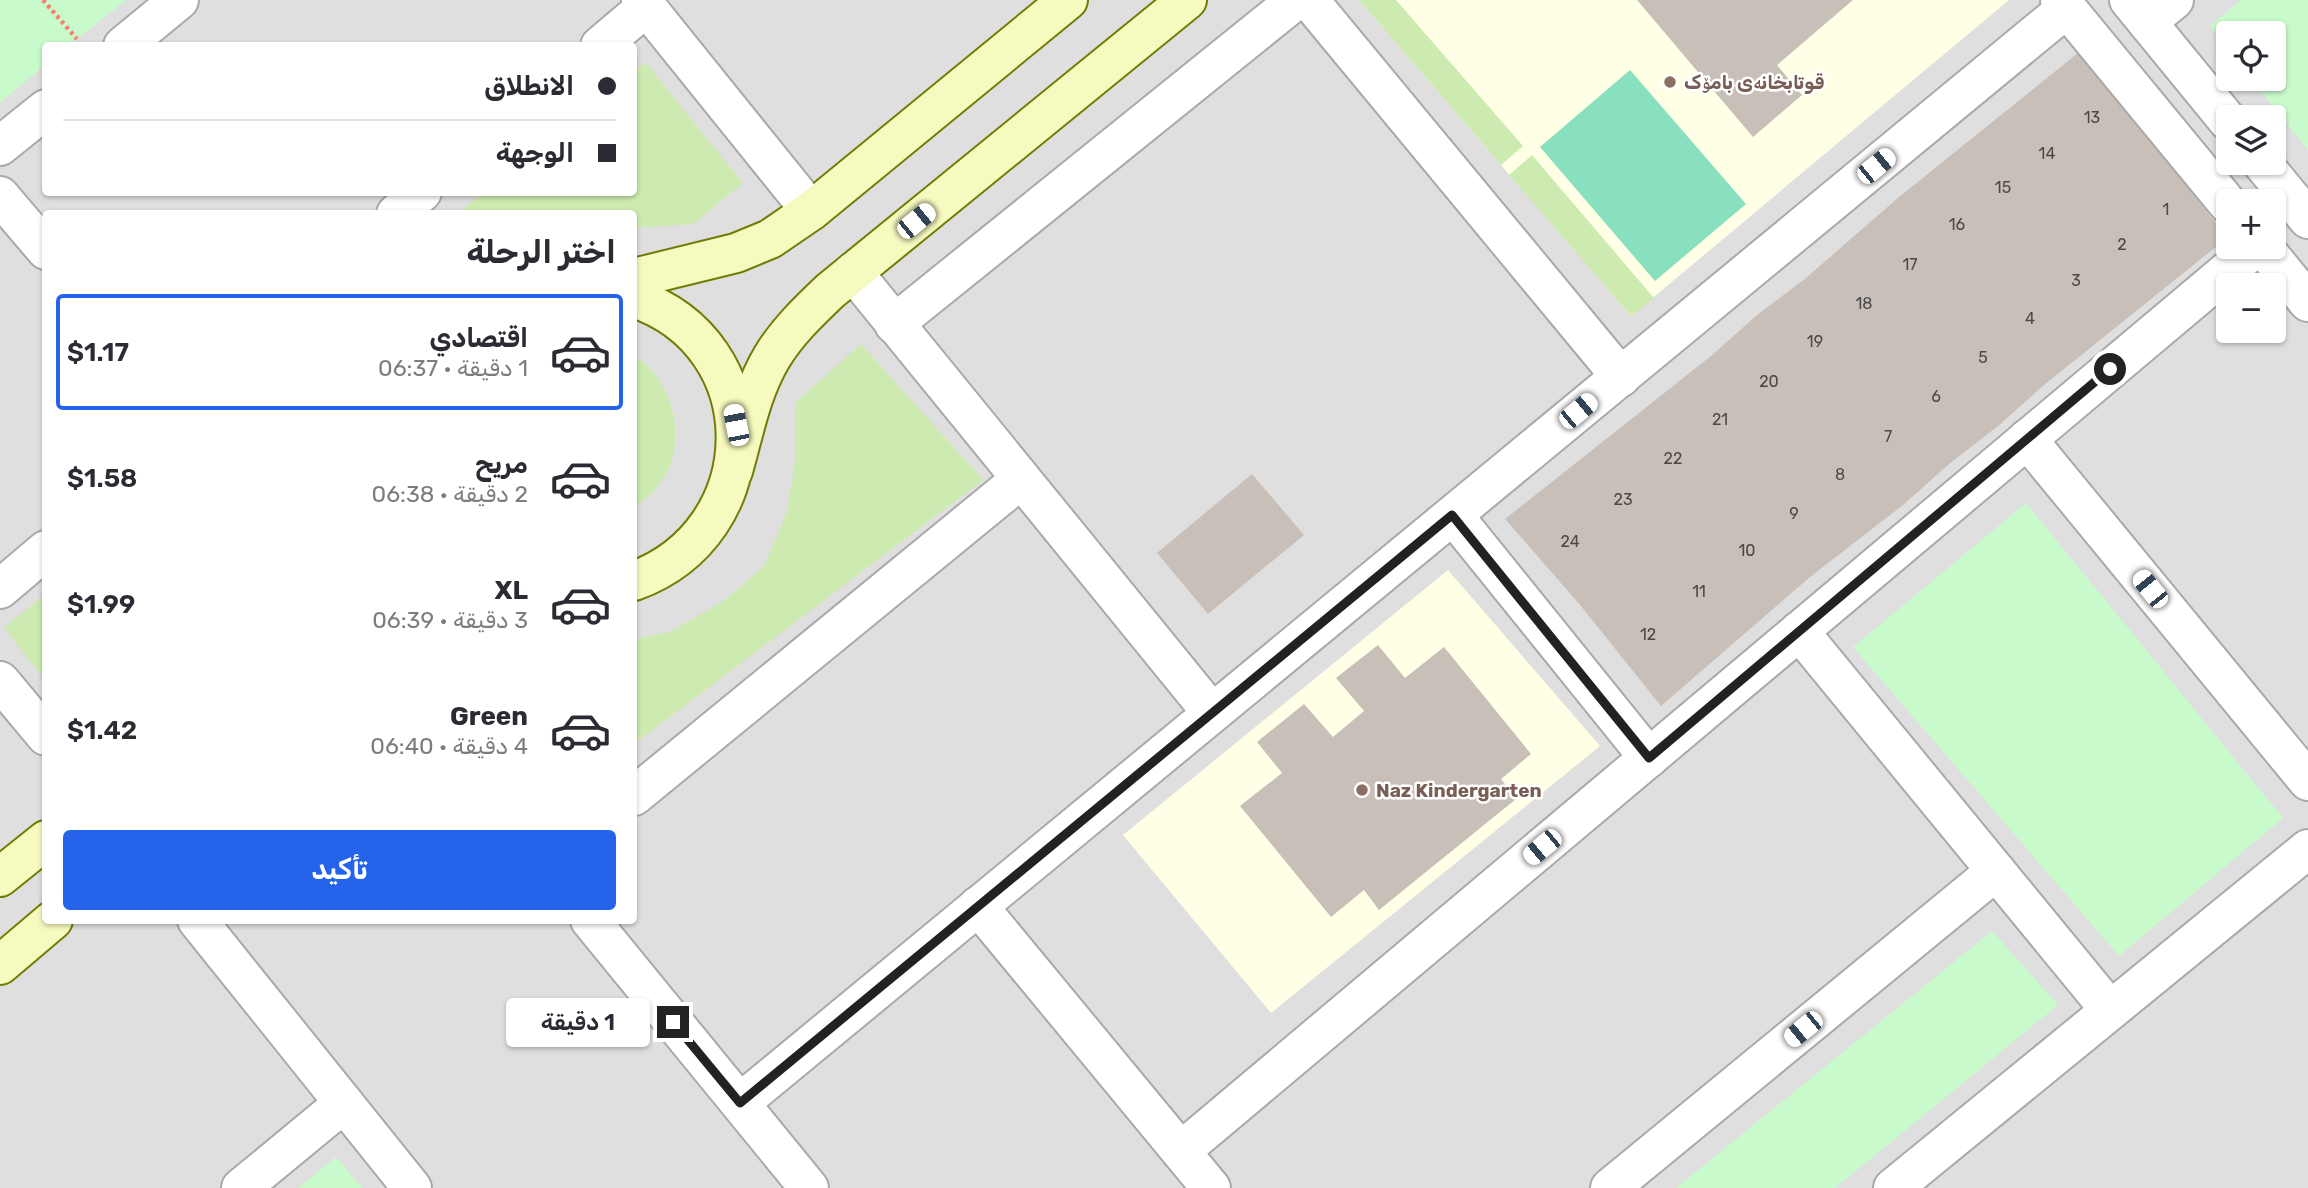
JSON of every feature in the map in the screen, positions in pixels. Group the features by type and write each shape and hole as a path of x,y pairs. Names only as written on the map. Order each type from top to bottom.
{"street":[{"path":"128,42 179,0"},
{"path":"637,277 736,253 769,239 811,211 1068,0"},
{"path":"637,580 668,565 687,551 703,534 726,494 756,389 773,356 802,319 853,272 1187,0"},
{"path":"894,324 1296,0"},
{"path":"1309,0 1620,377"},
{"path":"604,42 643,4 811,211"},
{"path":"740,1103 1620,377 2064,4 2216,189"},
{"path":"2150,7 2217,105"},
{"path":"0,146 42,112"},
{"path":"2273,175 2305,209"},
{"path":"0,195 42,245"},
{"path":"401,210 417,196"},
{"path":"1181,1151 2242,259"},
{"path":"2273,259 2308,302"},
{"path":"853,272 1212,713"},
{"path":"637,299 658,308 677,321 705,347 715,363 731,402 736,425 733,471"},
{"path":"2027,439 2308,781"},
{"path":"637,794 1020,480"},
{"path":"1452,515 1649,758"},
{"path":"0,589 42,553"},
{"path":"1800,631 2110,1010"},
{"path":"0,681 42,731"},
{"path":"0,877 42,843"},
{"path":"1893,1188 2308,849"},
{"path":"1610,1188 1996,871"},
{"path":"978,906 1211,1188"},
{"path":"0,965 48,924"},
{"path":"200,924 412,1188"},
{"path":"593,924 809,1188"},
{"path":"241,1188 344,1103"}],"path":[{"path":"43,0 77,39"}],"shaded area":[{"path":"0,0 2308,0 2308,1188 0,1188"},
{"name":"قوتابخانەی بامۆک","path":"1359,0 2009,0 1631,316"},
{"name":"Naz Kindergarten","path":"1448,570 1600,746 1271,1013 1123,835"}],"green space":[{"path":"0,0 126,0 74,42 42,42 42,68 0,103"},
{"path":"1359,0 1396,0 1523,146 1501,165"},
{"path":"2241,0 2308,0 2308,150 2286,123 2286,105 2272,105 2261,91 2286,91 2286,21 2216,21 2216,34 2210,26"},
{"path":"645,62 743,183 693,224 637,228 637,210 462,210 480,196 637,196 637,69"},
{"path":"1630,70 1746,204 1655,281 1540,147"},
{"path":"1532,155 1654,298 1631,316 1509,175"},
{"path":"861,344 983,480 637,742 637,638 669,632 724,601 764,566 786,514 795,463 795,403"},
{"path":"637,358 647,366 666,392 675,424 673,456 667,472 652,492 637,505"},
{"path":"2026,503 2283,818 2119,956 1853,647"},
{"path":"42,596 42,676 4,628"},
{"path":"1992,931 2058,1005 1835,1188 1676,1188"},
{"path":"336,1157 362,1188 298,1188"}],"building":[{"path":"1637,0 1853,0 1777,65 1802,95 1753,137"},
{"path":"2078,53 2153,142 2216,224 2216,247 2044,385 1903,505 1810,577 1661,706 1581,606 1505,519 1711,356 1899,197"},
{"path":"1252,474 1304,535 1208,614 1157,553"},
{"path":"1378,645 1405,678 1444,647 1531,754 1501,779 1516,799 1379,910 1364,890 1331,917 1240,806 1282,773 1257,742 1304,704 1333,737 1364,711 1336,678"}],"place":[{"name":"قوتابخانەی بامۆک","path":"1670,82"},
{"name":"Naz Kindergarten","path":"1362,790"}],"route":[{"path":"673,1022 740,1103 1452,515 1649,758 2110,369"}]}
